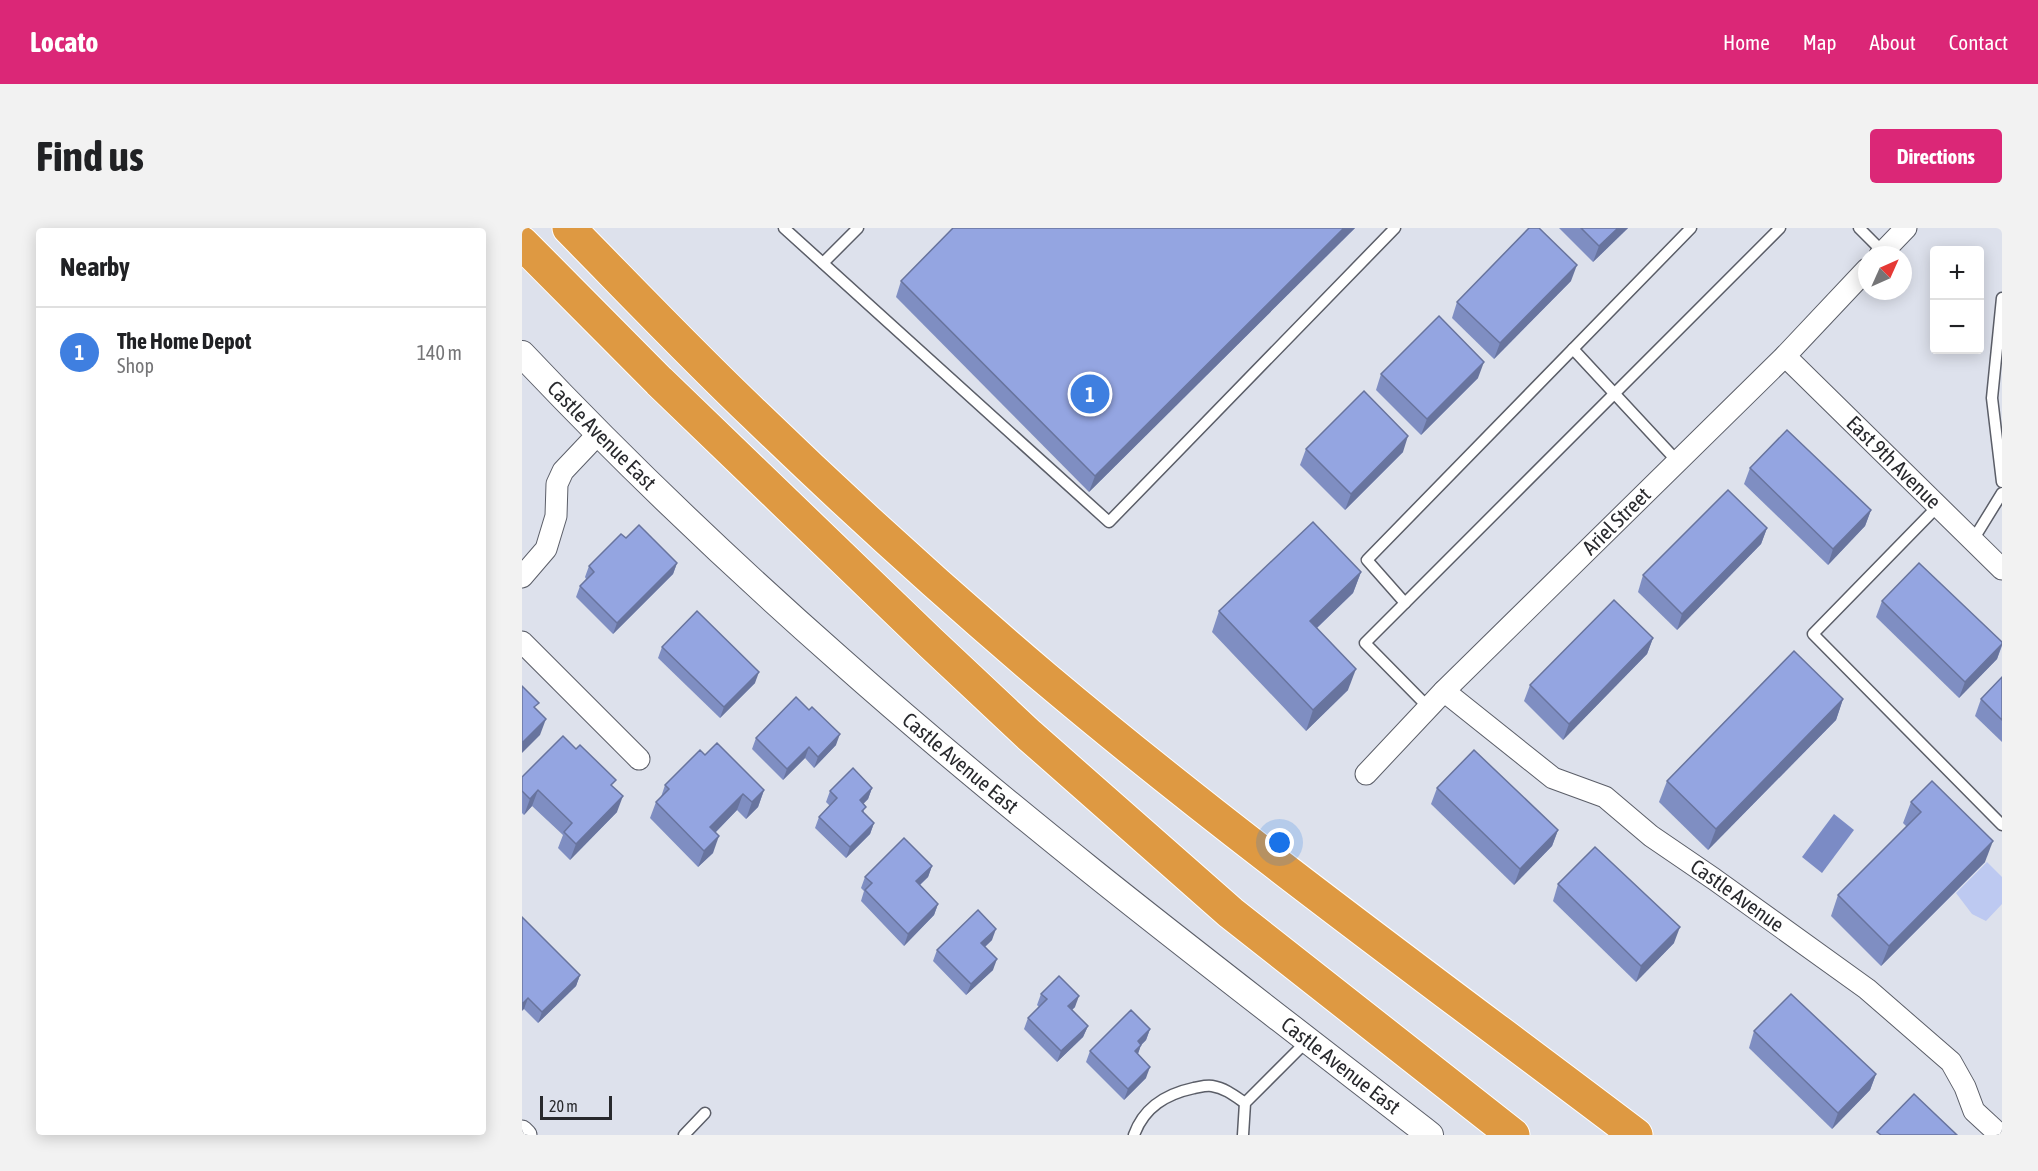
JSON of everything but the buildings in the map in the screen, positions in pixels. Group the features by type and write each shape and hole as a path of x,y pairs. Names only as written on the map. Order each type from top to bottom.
{"highway":[{"path":"569,228 822,479 970,614 1046,679 1279,864 1636,1135"},
{"path":"522,243 659,381 1029,735 1230,913 1513,1135"}],"street":[{"path":"1889,246 1906,228"},
{"name":"Ariel Street","path":"1366,774 1444,691 1785,356 1858,279"},
{"name":"Castle Avenue East","path":"522,354 598,434 752,581 855,674 1085,866 1430,1135"},
{"name":"East 9th Avenue","path":"1785,356 2002,569"},
{"path":"522,577 546,549 556,516 557,484 563,471 598,434"},
{"path":"522,642 639,759"},
{"name":"Castle Avenue","path":"1444,691 1553,778 1605,798 1651,836 1867,989 1951,1062 1965,1087 1974,1111 2000,1135"},
{"path":"522,1131 526,1135"}],"lane":[{"path":"784,228 1109,522 1395,228"},
{"path":"823,263 858,228"},
{"path":"1405,603 1367,560 1691,228"},
{"path":"1428,708 1365,643 1780,228"},
{"path":"1859,228 1874,246"},
{"path":"2002,298 1992,398 2002,482"},
{"path":"1573,349 1678,462"},
{"path":"1973,540 2002,493"},
{"path":"1938,506 1813,634 2002,825"},
{"path":"1243,1135 1245,1103 1308,1040"},
{"path":"1134,1135 1144,1116 1160,1100 1179,1092 1210,1085 1228,1091 1245,1103"},
{"path":"684,1135 705,1113"}],"shaded area":[{"path":"1834,814 1854,830 1822,873 1802,857"},
{"path":"1987,862 2002,877 2002,904 1986,921 1972,914 1956,893"}],"place":[{"name":"The Home Depot","path":"1090,394"}]}
